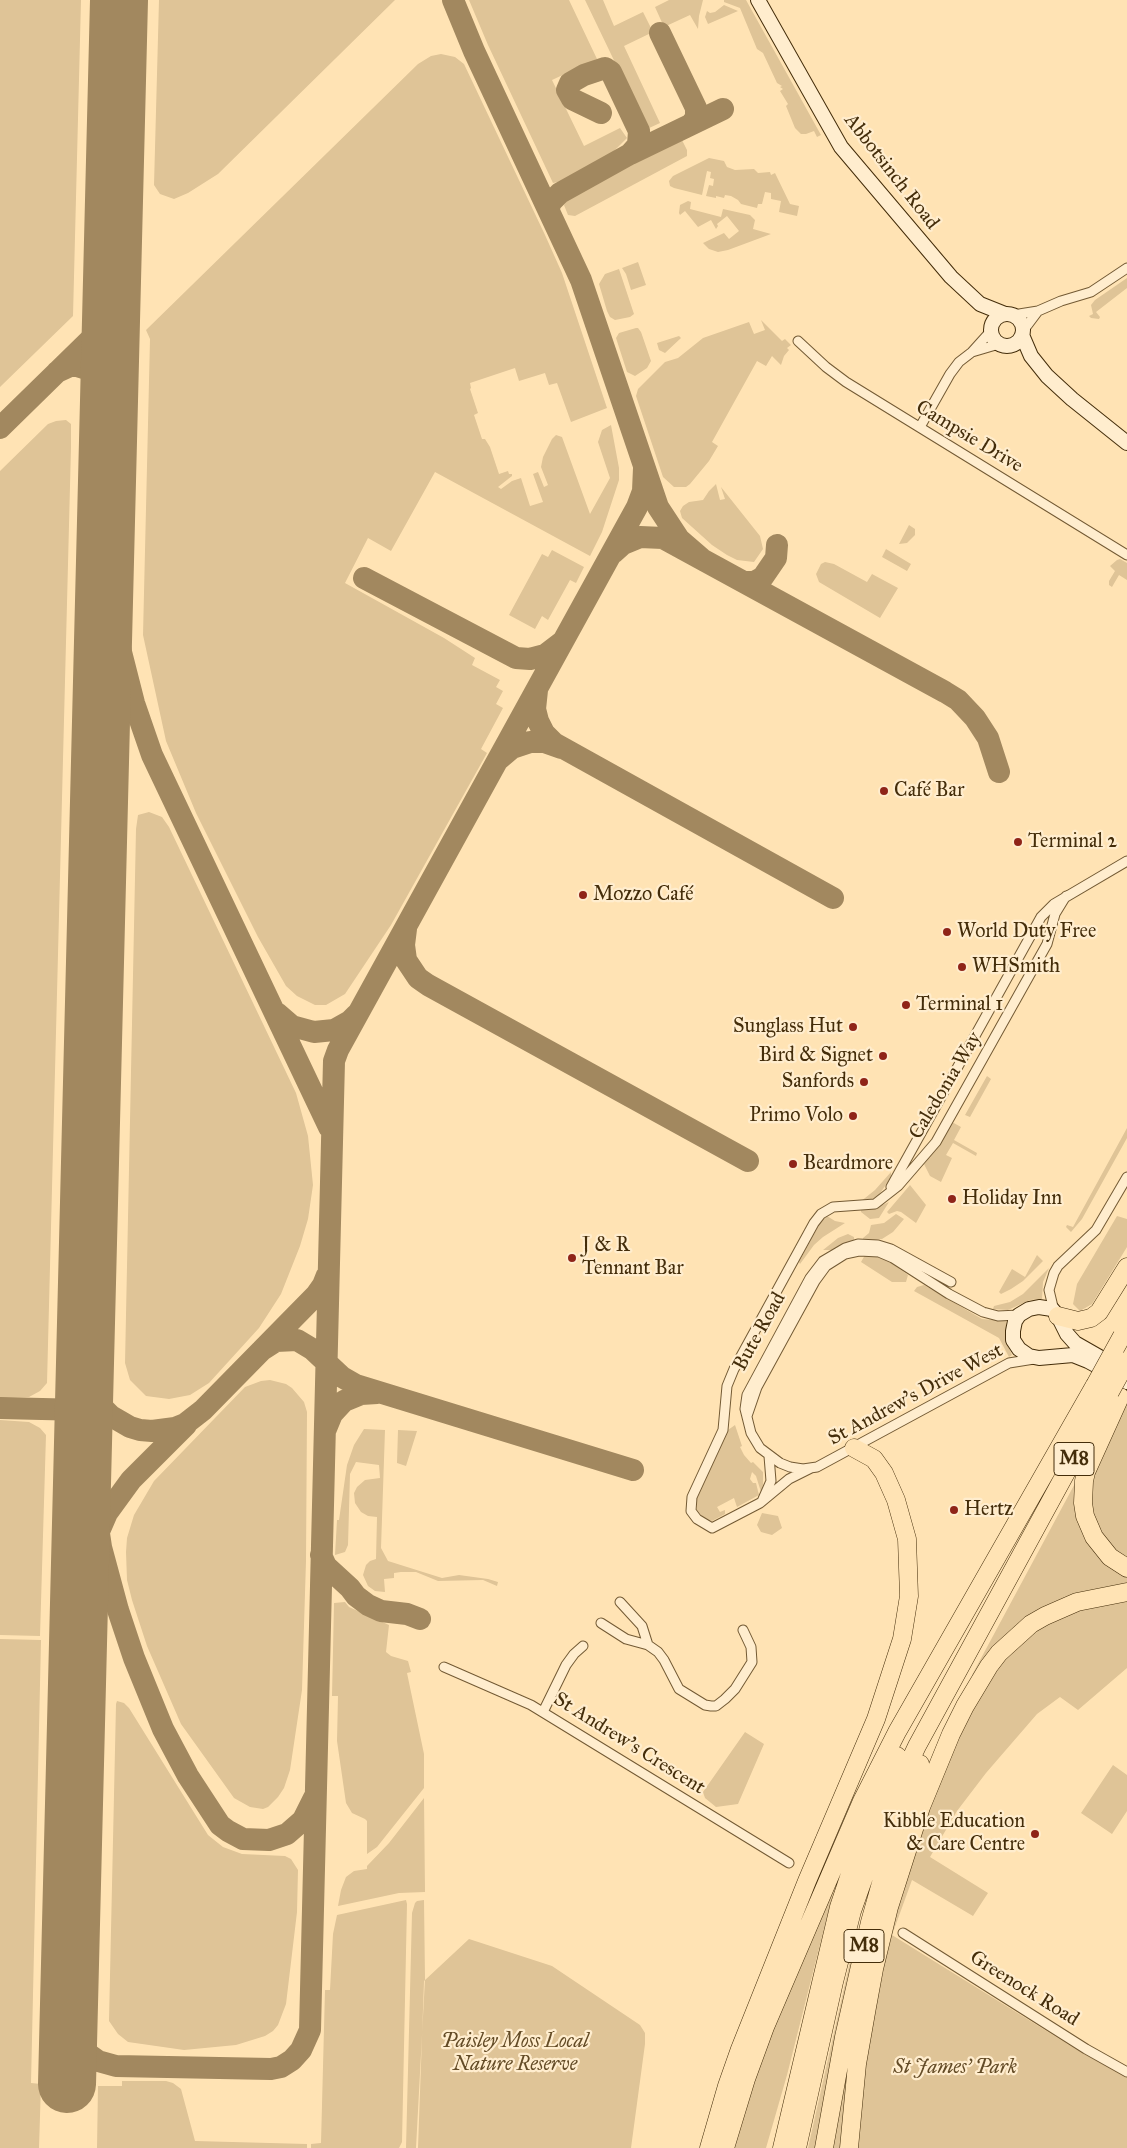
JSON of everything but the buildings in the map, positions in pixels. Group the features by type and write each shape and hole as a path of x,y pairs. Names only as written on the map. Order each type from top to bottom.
{"highway":[{"path":"1056,1313 1078,1321 1091,1318 1099,1312 1127,1267"},
{"name":"M8","path":"726,2144 746,2079 765,2028 836,1857 862,1801 897,1732 1022,1516 1116,1388 1124,1331"},
{"name":"M8","path":"799,2144 844,1945 861,1884 890,1803 917,1746 1116,1388 1127,1361"},
{"path":"1116,1388 1088,1467 1084,1481 1083,1498 1085,1516 1094,1537 1110,1557 1127,1568"},
{"path":"709,2148 727,2086 746,2033 807,1881 876,1719 902,1639 909,1596 907,1539 896,1500 881,1466 874,1459 854,1448"},
{"name":"M8","path":"782,2148 839,1907 876,1802 904,1741 1022,1516"},
{"path":"849,2148 860,2045 874,1969 885,1925 921,1808 951,1734 965,1706 999,1653 1032,1624 1077,1602 1127,1592"},
{"name":"M8","path":"824,2148 844,2037 887,1858 901,1814 926,1749 986,1620"},
{"name":"M8","path":"775,2148 814,2007"}],"street":[{"name":"Abbotsinch Road","path":"758,0 841,147 951,277 980,304 991,329"},
{"path":"920,427 950,374 991,329 996,318 1009,314 1038,312 1061,301 1091,292 1127,268"},
{"name":"Abbotsinch Road","path":"980,304 1009,314"},
{"path":"972,352 1018,342 1038,312"},
{"path":"1009,314 1019,319 1031,356 1047,376 1072,399 1127,443"},
{"path":"991,329 993,339 1031,356"},
{"name":"Campsie Drive","path":"798,341 826,367 846,382 1127,555"},
{"path":"1066,896 1127,861"},
{"name":"Caledonia Way","path":"882,1199 902,1170 1041,917 1054,904 1066,896"},
{"name":"Caledonia Way","path":"712,1528 697,1519 691,1511 692,1497 723,1430 728,1386 734,1369 821,1214 833,1206 875,1204 898,1186 944,1132 1046,944 1055,914 1066,896"},
{"path":"1127,1177 1096,1230 1058,1266 1049,1290 1056,1313 1067,1334 1075,1343 1127,1372"},
{"path":"819,1270 839,1250 858,1244 871,1244 891,1249 952,1282"},
{"path":"819,1270 845,1254 859,1251 879,1252 893,1258 950,1294 983,1312 998,1316 1019,1315 1029,1309 1039,1307 1056,1313"},
{"name":"Bute Road","path":"770,1456 755,1442 747,1416 757,1387 819,1270"},
{"path":"1019,1315 1013,1331 1015,1343 1026,1354 1039,1358 1074,1355 1088,1360 1116,1388"},
{"name":"St Andrew's Drive West","path":"712,1528 760,1504 789,1479 830,1461 1009,1363 1039,1358"},
{"path":"760,1504 768,1491 771,1481 770,1456"},
{"name":"St Andrew's Drive West","path":"770,1456 790,1467 798,1469 811,1468"},
{"path":"620,1602 642,1626 648,1645"},
{"path":"600,1623 626,1639 648,1645 664,1660 679,1689 711,1706 716,1706 735,1689 752,1662 752,1647 743,1630"},
{"path":"543,1712 566,1665 583,1646"},
{"name":"St Andrew's Crescent","path":"444,1668 531,1705 789,1863"},
{"name":"Greenock Road","path":"903,1933 1086,2049 1127,2072"}],"green space":[{"path":"0,0 81,0 73,316 0,387"},
{"path":"159,0 395,0 218,174 188,193 174,199 160,194 154,185"},
{"path":"469,0 569,0 597,59 552,80 584,146 620,128 627,138 611,154 571,179 553,183 488,45"},
{"path":"585,0 603,0 614,26 643,12 653,32 624,46 660,123 647,129"},
{"path":"669,0 703,0 698,29 690,15 664,27 655,7"},
{"path":"724,0 746,0 821,135 817,137 814,131 801,134 795,128 786,106 788,104 780,91 783,89 780,87 782,86 777,83 763,53 757,49 740,8 724,2"},
{"path":"724,5 738,11 708,24 705,17 707,11 710,13 715,12"},
{"path":"441,54 455,57 464,64 545,235 562,273 607,408 571,422 557,383 549,385 545,373 519,381 515,368 470,383 470,389 478,413 474,415 482,439 485,439 490,447 499,474 508,471 509,474 512,474 498,487 501,489 512,481 521,478 530,506 543,502 533,474 538,472 544,487 548,485 541,467 543,457 556,435 562,437 590,514 610,478 598,442 602,430 611,425 619,468 619,480 602,532 590,556 435,472 391,551 368,538 345,583 444,638 475,658 472,665 500,680 496,687 503,691 496,704 503,708 481,749 487,753 391,925 345,994 326,1005 315,1005 297,996 286,986 258,937 196,813 166,741 143,635 150,339 146,330 418,64 431,56"},
{"path":"677,137 681,138 687,150 687,156 575,216 568,215 564,205 571,196"},
{"path":"709,158 724,161 727,167 735,170 754,169 758,173 770,172 771,175 775,173 790,204 799,206 797,216 779,212 781,201 771,199 771,193 765,192 762,204 758,204 757,208 741,204 731,196 725,195 724,198 716,196 716,198 706,196 709,185 713,186 714,179 710,178 711,172 707,171 702,195 670,186 669,181 673,176"},
{"path":"688,201 691,202 690,209 721,217 723,209 750,215 755,220 753,229 771,234 728,250 718,252 709,249 703,243 724,233 729,239 739,231 727,216 717,224 716,229 711,220 698,227 685,211 680,215 679,213 680,205"},
{"path":"638,262 646,285 631,290 622,268"},
{"path":"619,269 634,314 630,317 615,320 610,317 607,311 599,284 605,274"},
{"path":"1127,278 1127,288 1096,312 1100,317 1099,319 1091,318 1089,316 1093,314 1091,305 1095,300"},
{"path":"761,320 782,341 785,339 791,345 787,348 789,350 784,356 781,365 772,356 766,366 757,361 712,442 718,446 709,461 686,487 674,487 663,477 636,396 638,389 665,362 678,358 703,338 749,322 754,334 765,330"},
{"path":"636,328 641,332 651,361 647,368 635,376 627,372 616,338 619,333"},
{"path":"679,336 681,338 665,353 659,350 657,343"},
{"path":"66,420 71,424 71,447 47,1383 40,1391 29,1397 0,1398 0,471 48,424"},
{"path":"716,484 720,500 725,499 721,487 760,536 763,549 754,562 737,560 727,555 712,545 682,518 680,511 683,506 689,502 703,500"},
{"path":"909,525 915,529 915,535 907,543 899,544"},
{"path":"886,549 911,564 907,571 882,557"},
{"path":"552,550 584,567 576,583 570,580 548,620 542,616 535,629 509,615 542,554 548,557"},
{"path":"1120,559 1127,563 1127,580 1119,575 1112,587 1109,585 1109,581 1115,571 1110,566"},
{"path":"825,562 834,564 867,582 872,574 898,588 880,618 819,582 816,574 821,564"},
{"path":"149,812 162,817 169,827 296,1093 308,1136 313,1185 308,1219 300,1246 281,1294 259,1328 209,1383 190,1395 169,1399 146,1396 130,1380 125,1363 136,829 138,815"},
{"path":"987,1076 991,1079 970,1117 965,1115"},
{"path":"952,1122 961,1127 954,1140 977,1153 976,1156 953,1143 946,1155 952,1158 941,1182 930,1176 924,1164 944,1137"},
{"path":"1127,1128 1127,1138 1082,1219 1071,1232 1066,1227 1067,1225 1073,1227"},
{"path":"891,1172 891,1177 879,1195 871,1200 860,1202 875,1190"},
{"path":"910,1185 926,1205 916,1223 901,1212 897,1211 889,1214 887,1212"},
{"path":"889,1202 879,1218 870,1219 861,1212 861,1209 878,1207"},
{"path":"896,1214 904,1219 893,1232 882,1239 863,1242 863,1238 869,1233 871,1225 884,1223"},
{"path":"827,1216 835,1221 845,1223 814,1245 800,1264 799,1262 819,1225"},
{"path":"1117,1216 1127,1219 1127,1247 1092,1304 1080,1311 1073,1304 1077,1284"},
{"path":"848,1234 854,1237 854,1242 832,1250 823,1250 838,1238"},
{"path":"865,1255 874,1255 889,1261 908,1275 906,1282 892,1282 861,1262"},
{"path":"1037,1255 1043,1261 1023,1281 1001,1294 999,1292 1012,1269 1025,1277"},
{"path":"1049,1268 1043,1282 1042,1299 1030,1300 1008,1310 993,1309 994,1306 1010,1302 1023,1294"},
{"path":"924,1285 982,1319 1006,1321 1006,1342 1012,1355 1009,1357 999,1338 914,1291 917,1287"},
{"path":"270,1380 286,1384 292,1388 304,1402 307,1412 306,1561 302,1690 290,1770 284,1788 278,1797 268,1807 263,1809 250,1807 234,1798 181,1724 147,1646 132,1600 127,1580 126,1552 127,1538 134,1515 154,1481 245,1387"},
{"path":"1127,1399 1127,1563 1117,1557 1090,1514 1089,1476"},
{"path":"0,1420 29,1422 40,1428 46,1435 40,1636 0,1635"},
{"path":"735,1425 742,1446 740,1447 744,1455 763,1472 763,1485 761,1492 756,1476 752,1472 750,1479 753,1483 756,1483 759,1495 737,1507 734,1498 717,1507 720,1512 725,1510 725,1514 712,1521 708,1520 697,1510 697,1494 728,1430"},
{"path":"364,1429 385,1430 381,1548 388,1561 442,1578 459,1575 488,1579 498,1582 497,1586 483,1580 438,1581 416,1572 401,1572 394,1573 394,1578 384,1579 385,1592 375,1591 368,1586 363,1575 366,1565 376,1559 377,1517 368,1516 361,1512 355,1503 354,1493 357,1487 365,1480 380,1478 379,1465 356,1462 350,1474 348,1545 345,1552 335,1555 337,1520 339,1520 347,1465 354,1445"},
{"path":"398,1430 417,1431 406,1466 397,1463"},
{"path":"1079,1476 1077,1496 1127,1574 1127,1589 1068,1599 975,1677 972,1675"},
{"path":"762,1513 778,1516 782,1528 772,1535 761,1532 757,1525"},
{"name":"St James' Park","path":"1127,1598 1127,1668 1078,1710 1060,1697 1037,1714 986,1773 957,1811 930,1857 988,1893 973,1916 912,1880 892,1935 1082,2053 1127,2077 1127,2148 857,2148 867,2036 911,1847 972,1704 994,1667 1027,1637 1054,1619 1099,1600"},
{"path":"345,1602 349,1607 389,1625 386,1652 391,1656 408,1661 411,1672 407,1673 424,1754 424,1788 377,1847 367,1854 367,1821 352,1813 346,1803 337,1741 338,1696 332,1696 334,1603"},
{"path":"0,1639 41,1640 31,2083 41,2084 39,2148 0,2148"},
{"path":"117,1701 124,1703 129,1708 208,1835 223,1847 242,1854 285,1856 291,1859 298,1870 297,1912 286,2004 278,2025 265,2036 236,2045 184,2050 128,2042 118,2034 109,2021"},
{"path":"745,1732 764,1744 738,1804 716,1807 705,1798 703,1792"},
{"path":"1113,1765 1127,1775 1127,1811 1112,1834 1081,1813"},
{"path":"424,1798 425,1892 399,1893 338,1906 346,1877 354,1871 367,1869 367,1866 389,1843"},
{"path":"880,1858 817,2148 808,2148 853,1948"},
{"path":"835,1885 787,2075 766,2148 715,2148 761,2055"},
{"path":"406,1900 402,2142 399,2148 311,2148 311,2144 321,2143 325,1990 330,1990 333,1934 337,1915"},
{"path":"424,1900 425,1979 416,2148 406,2148 412,1913 415,1903"},
{"name":"Paisley Moss Local Nature Reserve","path":"469,1939 552,1966 640,2025 645,2033 645,2044 631,2148 418,2148 424,1981"},
{"path":"854,2032 844,2148 833,2148 849,2058"},
{"path":"122,2081 166,2081 173,2083 181,2089 195,2141 307,2144 307,2148 97,2148 98,2086 122,2086"}],"taxiway":[{"path":"453,0 474,51 581,280 658,507 679,539 701,558"},
{"path":"660,33 696,108 696,118 691,124"},
{"path":"601,113 572,99 567,90 570,83 584,75 605,68 611,72 639,131 638,145 630,154"},
{"path":"549,210 550,203 560,193 630,154 723,109"},
{"path":"0,428 98,332 105,321 109,309 111,291"},
{"path":"57,372 70,366 77,366 96,373 106,386 108,403"},
{"path":"69,2018 74,2036 84,2051 98,2061 116,2066 271,2069 281,2067 292,2060 301,2050 310,2030 334,1061 338,1050 637,507 643,491 644,468"},
{"path":"106,537 115,623 121,652 134,703 152,755 329,1127"},
{"path":"613,553 623,544 640,537 663,538 945,692 958,700 975,718 988,738 999,772"},
{"path":"744,582 754,582 763,577 776,558 777,545"},
{"path":"364,578 516,658 530,659 545,655 562,642"},
{"path":"537,690 535,709 538,721 544,733 554,743 833,898"},
{"path":"499,759 512,748 530,742 544,742 561,748"},
{"path":"406,929 404,945 406,960 418,978 428,985 748,1161"},
{"path":"277,1013 292,1026 314,1032 334,1030 350,1021 356,1015"},
{"path":"85,1363 92,1390 103,1408 111,1416 130,1427 140,1430 152,1431 175,1428 185,1424 203,1410 316,1295 327,1275"},
{"path":"262,1350 276,1341 297,1340 312,1349 342,1377 356,1385 633,1470"},
{"path":"325,1431 332,1414 344,1401 361,1394 377,1393"},
{"path":"0,1408 84,1410"},
{"path":"79,1596 90,1552 107,1513 131,1480 186,1425"},
{"path":"83,1427 101,1547 118,1610 134,1658 163,1729 188,1776 220,1825 243,1839 269,1840 287,1834 303,1820 314,1798"},
{"path":"321,1555 326,1566 356,1596 368,1605 381,1611 407,1614 420,1619"}],"runway":[{"path":"67,2084 119,0"}],"place":[{"name":"Café Bar","path":"884,791"},
{"name":"Terminal 2","path":"1018,842"},
{"name":"Mozzo Café","path":"583,895"},
{"name":"World Duty Free","path":"947,932"},
{"name":"WHSmith","path":"962,967"},
{"name":"Terminal 1","path":"906,1005"},
{"name":"Sunglass Hut","path":"853,1027"},
{"name":"Bird & Signet","path":"883,1056"},
{"name":"Sanfords","path":"864,1082"},
{"name":"Primo Volo","path":"853,1116"},
{"name":"Beardmore","path":"793,1164"},
{"name":"Holiday Inn","path":"952,1199"},
{"name":"J & R Tennant Bar","path":"572,1258"},
{"name":"Hertz","path":"954,1510"},
{"name":"Kibble Education & Care Centre","path":"1035,1834"}]}
